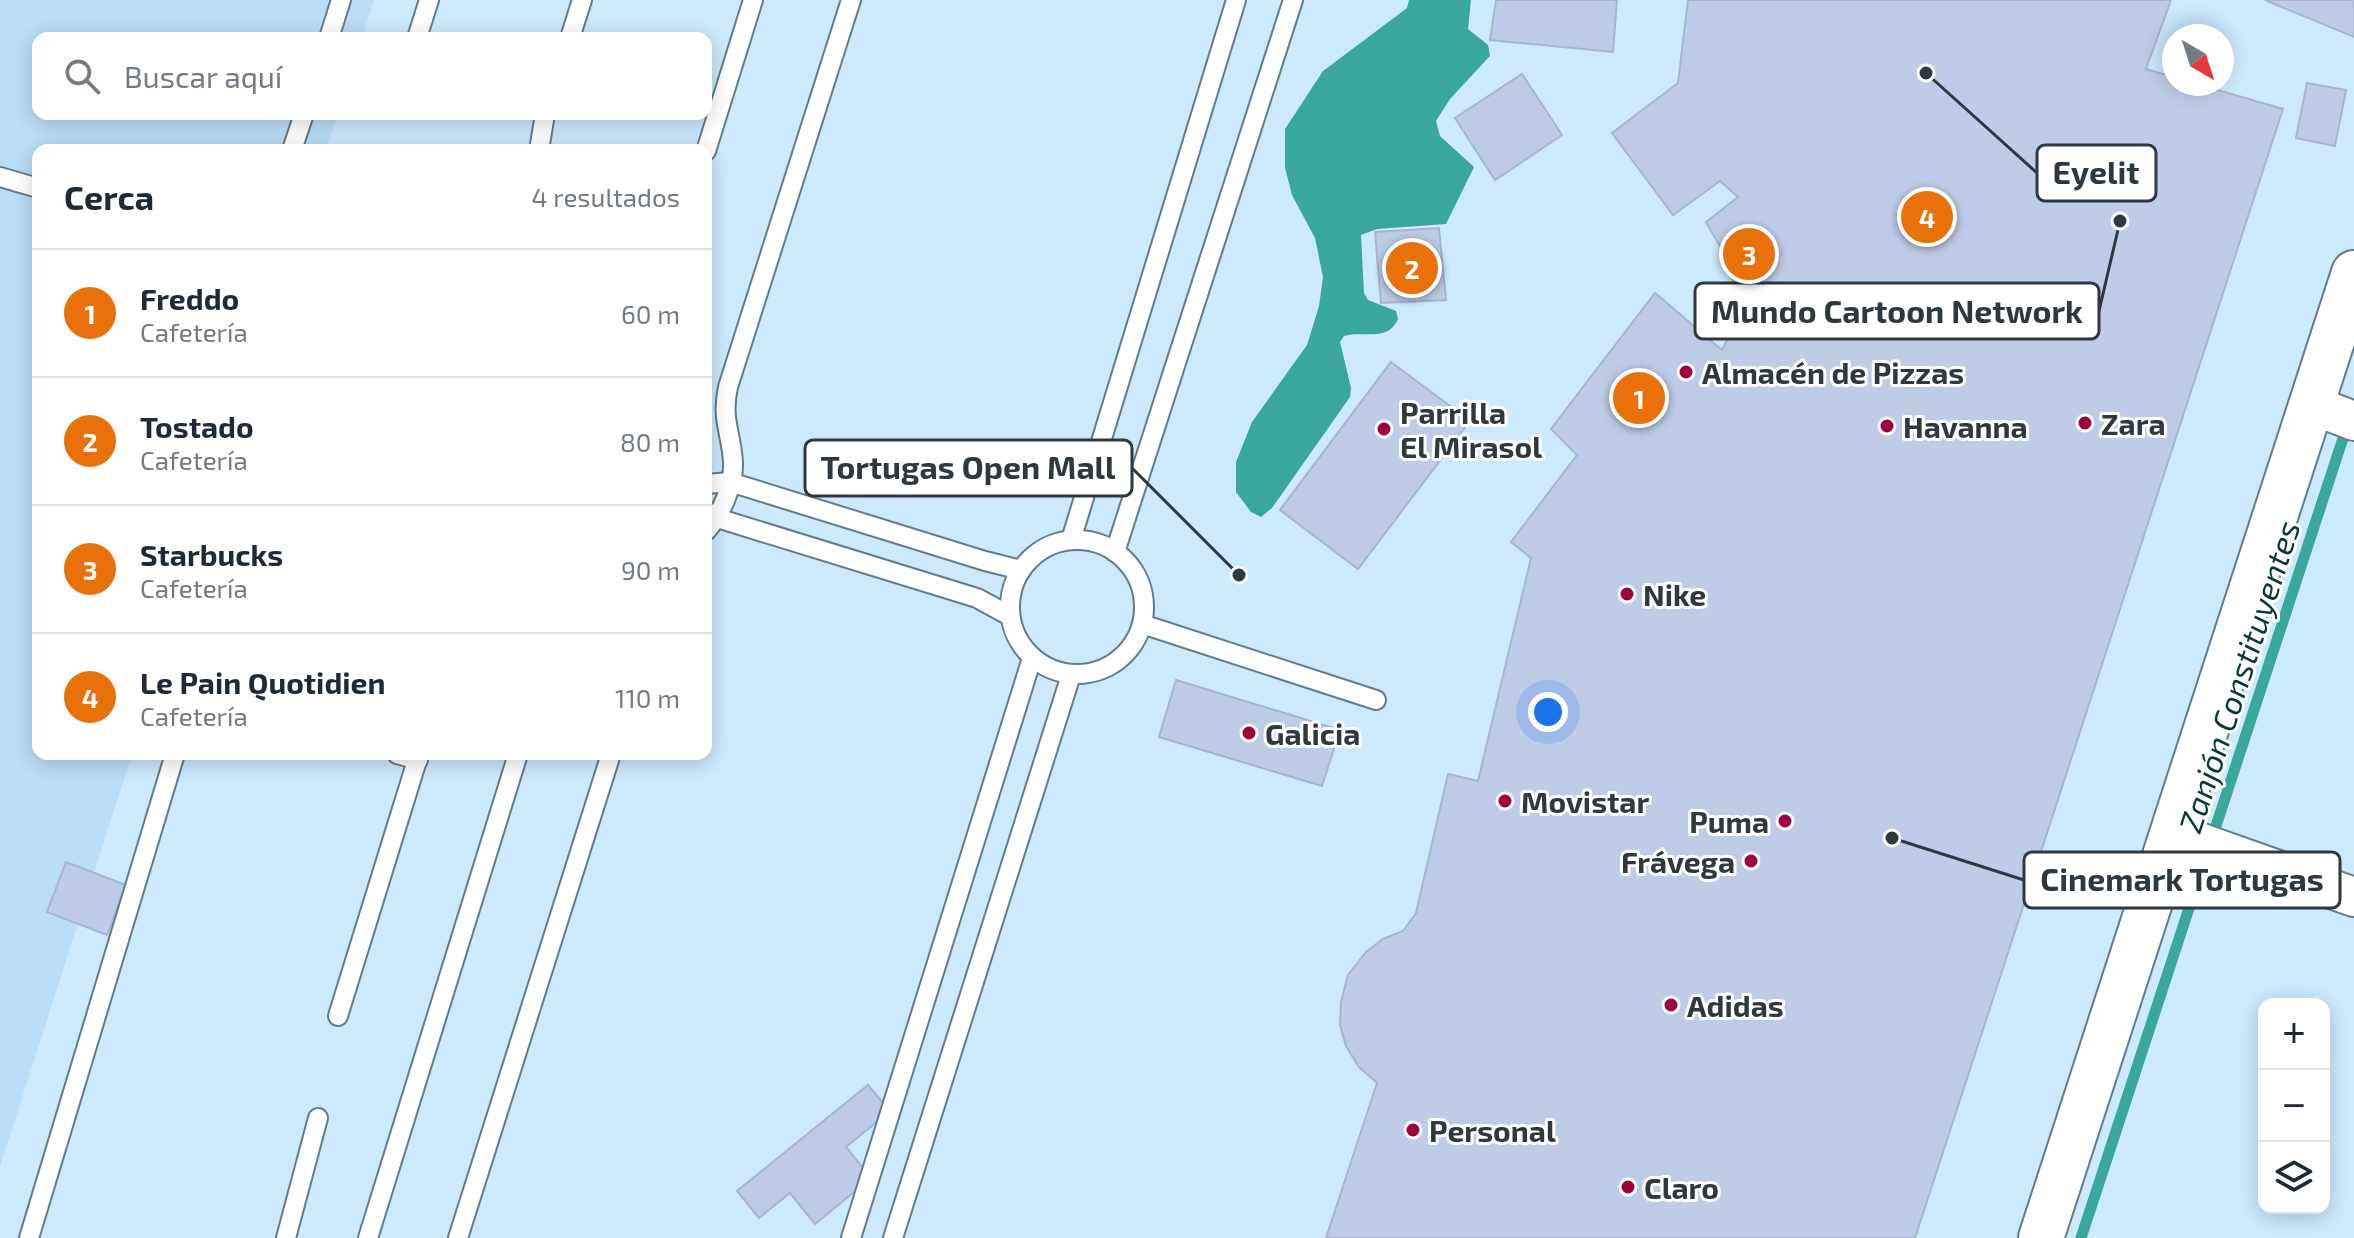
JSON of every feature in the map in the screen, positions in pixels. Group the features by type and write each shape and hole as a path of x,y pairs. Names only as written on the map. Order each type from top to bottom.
{"street":[{"path":"2041,1238 2333,413 2354,273"},
{"path":"2184,838 2354,897"}],"lane":[{"path":"331,32 341,0"},
{"path":"419,32 429,0"},
{"path":"572,32 582,0"},
{"path":"708,144 753,0"},
{"path":"712,516 730,482 733,464 723,410 728,387 851,0"},
{"path":"1071,540 1236,0"},
{"path":"1115,552 1293,0"},
{"path":"294,144 302,120"},
{"path":"540,144 544,120"},
{"path":"0,177 32,186"},
{"path":"712,484 730,482 1021,570"},
{"path":"712,521 977,598 1010,616"},
{"path":"1071,540 1094,542 1115,552 1130,565 1140,583 1144,603 1142,624 1135,641 1123,656 1108,667 1090,673 1071,675 1050,669 1032,658 1021,646 1010,616 1014,584 1021,570 1035,555 1052,545 1071,540"},
{"path":"1142,624 1376,700"},
{"path":"851,1238 1032,658"},
{"path":"893,1238 1071,675"},
{"path":"29,1238 173,760"},
{"path":"338,1016 417,760"},
{"path":"368,1238 516,760"},
{"path":"458,1238 609,760"},
{"path":"286,1238 318,1118"}],"shaded area":[{"path":"0,0 374,0 364,32 32,32 32,120 336,120 328,144 32,144 32,760 130,760 0,1167"},
{"path":"1409,0 1471,0 1468,29 1488,45 1490,56 1450,99 1436,121 1440,136 1474,167 1446,224 1377,229 1361,235 1364,293 1368,300 1396,311 1398,319 1388,331 1344,336 1340,342 1351,388 1350,397 1272,508 1261,517 1251,512 1236,492 1236,462 1252,422 1307,345 1319,306 1323,277 1315,238 1292,195 1285,168 1285,129 1323,71 1407,8"}],"building":[{"path":"1496,0 1617,0 1613,52 1490,40"},
{"path":"1688,0 2171,0 2146,69 2162,74 2162,96 2234,95 2283,109 1915,1238 1326,1238 1377,1083 1359,1067 1346,1046 1340,1025 1341,1002 1348,975 1366,952 1383,939 1403,931 1416,913 1448,774 1478,781 1531,558 1511,542 1577,455 1551,429 1655,293 1722,350 1734,325 1732,267 1706,222 1738,197 1720,181 1673,215 1612,133 1678,83"},
{"path":"2265,0 2354,0 2354,37"},
{"path":"1522,74 1562,135 1495,180 1455,118"},
{"path":"2307,83 2346,90 2335,146 2296,138"},
{"path":"1439,228 1446,300 1381,303 1375,232"},
{"path":"1391,362 1470,421 1358,569 1280,510"},
{"name":"Galicia","path":"1176,680 1340,730 1322,786 1159,737"},
{"path":"66,862 126,885 107,935 47,912"},
{"path":"868,1085 890,1111 846,1147 871,1178 815,1224 790,1193 759,1218 737,1191"}],"waterway":[{"name":"Zanjón Constituyentes","path":"2081,1238 2348,423"}],"place":[{"name":"Eyelit","path":"1926,73"},
{"name":"Le Pain Quotidien","path":"1927,217"},
{"name":"Mundo Cartoon Network","path":"2120,221"},
{"name":"Starbucks","path":"1749,254"},
{"name":"Tostado","path":"1412,268"},
{"name":"Almacén de Pizzas","path":"1686,372"},
{"name":"Freddo","path":"1639,398"},
{"name":"Zara","path":"2085,423"},
{"name":"Havanna","path":"1887,426"},
{"name":"Parrilla El Mirasol","path":"1384,429"},
{"name":"Tortugas Open Mall","path":"1239,575"},
{"name":"Nike","path":"1627,594"},
{"name":"Galicia","path":"1249,733"},
{"name":"Movistar","path":"1505,801"},
{"name":"Puma","path":"1785,821"},
{"name":"Cinemark Tortugas","path":"1892,838"},
{"name":"Frávega","path":"1751,861"},
{"name":"Adidas","path":"1671,1005"},
{"name":"Personal","path":"1413,1130"},
{"name":"Claro","path":"1628,1187"}]}
